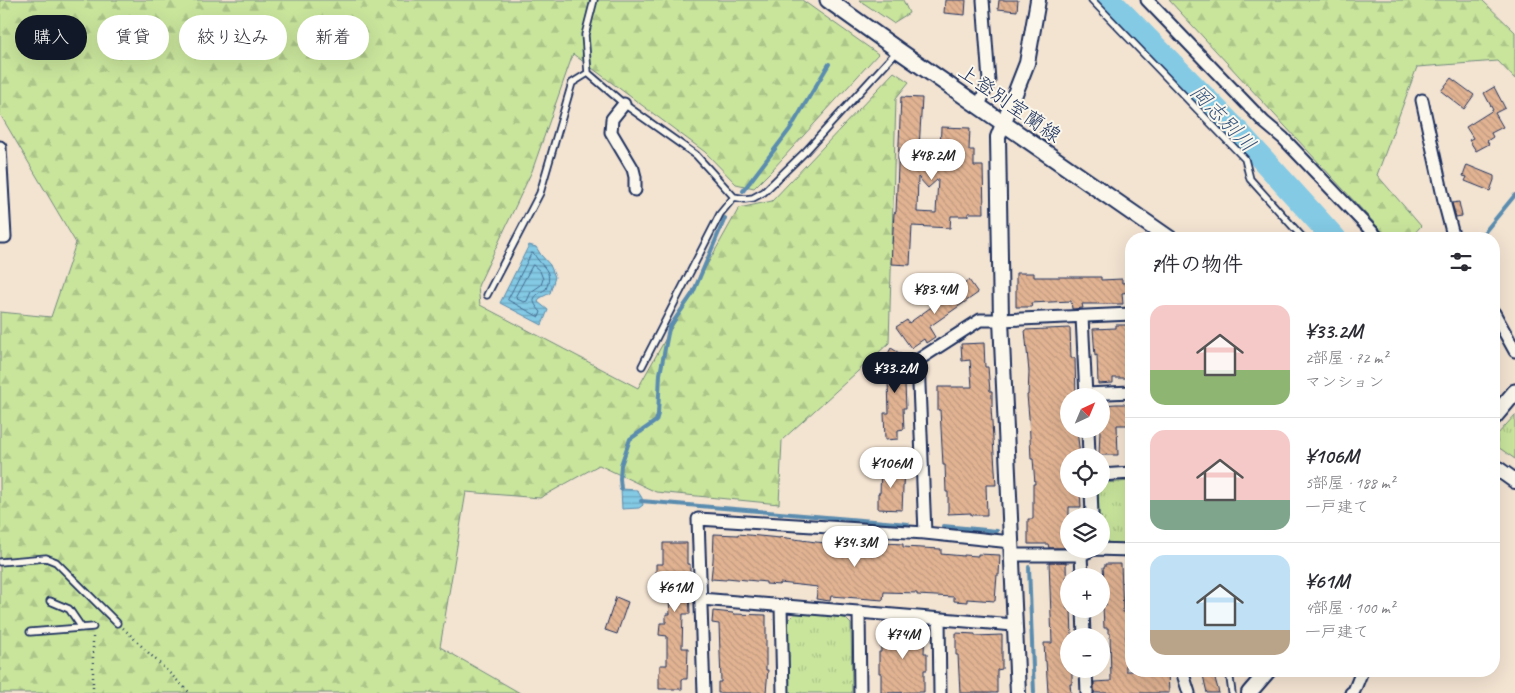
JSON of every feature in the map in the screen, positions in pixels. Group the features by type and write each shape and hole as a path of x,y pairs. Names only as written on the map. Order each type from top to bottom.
{"main road":[{"name":"上登別室蘭線","path":"828,0 1160,232"},
{"path":"1500,410 1515,392"}],"street":[{"path":"979,106 990,81 983,0"},
{"path":"1018,693 1001,320 998,137 1027,63 1038,0"},
{"path":"1147,0 1264,122 1283,138 1371,232"},
{"path":"1422,100 1452,232"},
{"path":"624,104 612,119 611,132 633,169 635,190"},
{"path":"0,147 6,236 0,236"},
{"path":"925,533 918,360 980,320 1125,314"},
{"path":"1082,317 1086,388"},
{"path":"1500,324 1515,352"},
{"path":"1110,393 1125,392"},
{"path":"1500,470 1515,481"},
{"path":"1110,475 1125,474"},
{"path":"704,693 698,519 925,533 1011,548 1060,553"},
{"path":"1110,549 1125,550"},
{"path":"701,599 1014,626"},
{"path":"782,606 783,693"},
{"path":"859,612 860,693"},
{"path":"939,619 940,693"},
{"path":"1184,677 1189,693"},
{"path":"1249,693 1263,677"},
{"path":"1351,693 1354,691 1360,677"},
{"path":"1086,678 1087,693"}],"lane":[{"path":"594,0 585,36 588,72 624,104 696,155 734,197 745,200 764,192 806,151 898,50"},
{"path":"1092,0 1245,159 1250,179 1298,232"},
{"path":"487,295 540,193 572,83 588,72"},
{"path":"642,366 720,214 734,197"},
{"path":"0,562 46,558 56,562 117,623"},
{"path":"50,601 70,609 82,628"},
{"path":"30,632 93,627"},
{"path":"1230,677 1232,693"}],"path":[{"path":"117,623 190,693"},
{"path":"93,627 93,693"}],"green space":[{"path":"0,0 802,0 878,54 754,188 736,184 705,152 573,54 532,171 478,286 480,305 638,388 739,208 772,201 894,72 909,82 896,98 889,343 782,440 779,504 656,492 599,465 540,498 466,492 440,647 520,693 0,693 0,312 51,317 76,243 0,114"},
{"path":"859,0 903,0 909,13 893,23"},
{"path":"1169,0 1482,0 1515,32 1515,79 1498,61 1417,67 1377,175 1421,226 1415,232 1383,232"},
{"path":"1515,415 1515,459 1500,448 1500,432"},
{"path":"1125,481 1125,545 1110,543 1110,508 1099,508 1098,498 1110,498 1110,483"},
{"path":"796,612 845,618 851,624 852,693 789,693 787,621"}],"water":[{"path":"529,245 536,247 550,265 555,277 550,293 540,298 538,302 548,310 542,325 500,303"},
{"path":"621,489 637,490 642,498 643,505 639,508 622,509"}],"building":[{"path":"945,0 966,0 965,15 944,13"},
{"path":"999,0 1018,0 1017,11 998,9"},
{"path":"1451,78 1474,95 1464,109 1441,91"},
{"path":"1494,87 1505,108 1495,113 1503,127 1491,133 1493,137 1487,141 1489,144 1476,151 1469,140 1473,138 1466,127 1493,110 1484,93"},
{"path":"901,97 922,98 919,149 940,150 941,127 970,128 969,150 974,150 974,166 983,166 984,213 968,213 968,216 951,216 950,228 912,226 910,265 891,264 894,213 896,212","holes":["918,177 928,188 938,179 936,213 917,212"]},
{"path":"1467,165 1494,176 1490,191 1465,181 1467,177 1463,176"},
{"path":"1459,202 1462,216 1456,217 1452,203"},
{"path":"1016,273 1034,273 1034,277 1101,277 1101,280 1122,279 1122,283 1125,283 1125,293 1122,293 1123,304 1082,304 1083,308 1072,309 1071,301 1031,303 1032,307 1016,307"},
{"path":"969,280 978,293 929,327 935,337 926,343 924,339 911,348 896,327 907,320 909,323"},
{"path":"1116,325 1125,325 1125,378 1113,378 1113,383 1098,384 1097,355 1095,356 1093,329 1116,328"},
{"path":"1070,328 1071,358 1075,358 1076,388 1060,388 1060,438 1078,438 1079,448 1060,448 1060,498 1080,498 1081,507 1060,508 1060,548 1049,548 1048,544 1028,544 1028,519 1033,519 1033,484 1035,484 1033,459 1031,459 1027,395 1029,372 1025,330"},
{"path":"984,343 985,367 988,367 990,391 992,391 991,407 996,485 986,485 987,515 971,515 971,513 948,514 948,492 946,492 945,465 943,465 940,410 938,410 938,387 972,387 970,360 962,361 961,344"},
{"path":"891,348 909,359 894,384 905,384 906,408 903,408 904,429 898,430 898,439 885,440 884,413 889,413 888,381 884,381 884,361"},
{"path":"1110,404 1125,404 1125,425 1117,425 1118,455 1110,455 1110,448 1099,448 1100,438 1110,438"},
{"path":"881,467 904,467 902,510 878,509"},
{"path":"714,534 780,537 846,545 847,541 903,544 903,547 941,549 941,554 964,556 978,556 978,554 1000,555 995,601 967,599 967,602 954,601 954,597 884,592 883,600 831,596 830,601 816,599 818,587 780,583 780,585 766,584 766,582 727,578 726,580 711,579"},
{"path":"663,543 687,543 687,564 690,564 690,614 683,614 682,648 688,648 687,679 682,679 682,689 659,689 660,665 667,665 667,636 659,635 660,623 666,623 666,614 670,614 668,584 656,584 656,564 663,564"},
{"path":"1049,562 1066,562 1066,568 1060,568 1060,618 1071,618 1072,628 1060,628 1060,678 1072,678 1072,684 1070,684 1071,693 1048,693 1044,643 1052,643"},
{"path":"1105,564 1121,564 1123,612 1125,612 1125,677 1168,677 1169,693 1094,693 1094,682 1111,681 1110,628 1104,628 1104,618 1110,618 1110,568 1103,567 1105,567"},
{"path":"616,597 628,602 617,634 605,630"},
{"path":"713,611 766,615 766,670 768,670 766,693 718,693 718,682 721,682 719,624 712,623"},
{"path":"925,628 924,653 927,653 927,670 924,670 924,692 881,693 881,673 879,673 879,652 881,652 880,629"},
{"path":"956,633 975,634 975,636 1002,635 1002,669 997,670 997,693 960,693"},
{"path":"1203,677 1215,677 1219,693 1207,693"}],"waterway":[{"name":"岡志別川","path":"1109,0 1236,130 1329,232"},
{"path":"743,191 790,129 829,64"},
{"path":"1485,232 1515,195"},
{"path":"621,489 621,465 630,439 656,421 660,374 669,328 693,293 725,218"},
{"path":"641,501 908,524"},
{"path":"943,526 997,531"},
{"path":"1029,567 1034,693"}]}
